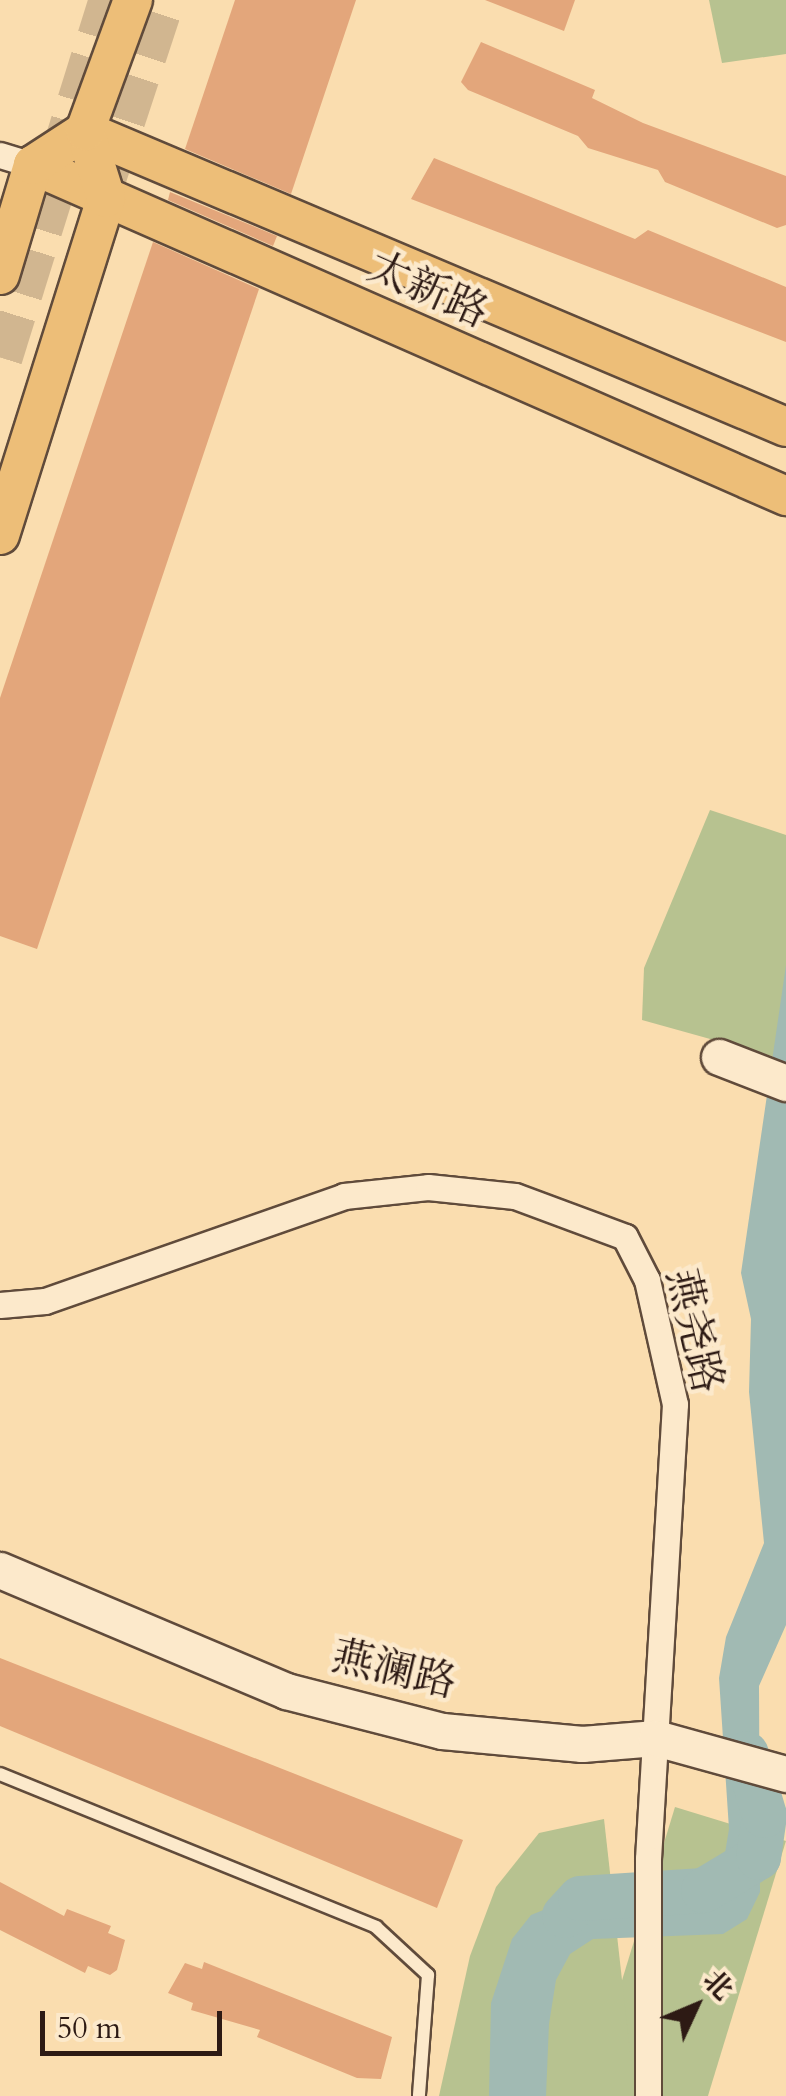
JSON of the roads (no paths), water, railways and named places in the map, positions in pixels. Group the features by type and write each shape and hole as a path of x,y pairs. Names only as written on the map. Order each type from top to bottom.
{"main road":[{"path":"0,535 106,198 86,131 133,0"},
{"path":"0,276 17,160 86,131"},
{"name":"太新路","path":"86,131 786,427"},
{"name":"太新路","path":"17,160 786,496"}],"street":[{"path":"719,1056 786,1083"},
{"name":"燕尧路","path":"0,1305 45,1301 344,1196 428,1188 516,1196 625,1237 647,1280 675,1404 648,1859 648,2096"},
{"name":"燕澜路","path":"0,1570 286,1691 442,1731 582,1744 656,1738 706,1748 786,1774"}],"lane":[{"path":"0,1774 376,1927 428,1974 419,2096"}],"water":[{"path":"786,965 786,1625 759,1686 760,1892 747,1919 723,1934 593,1939 570,1954 556,1980 549,2024 546,2096 489,2096 491,2003 512,1939 531,1915 583,1894 680,1897 708,1877 725,1853 729,1829 719,1678 726,1637 764,1543 749,1392 751,1319 741,1273"}],"waterway":[{"path":"564,1915 580,1898 703,1890 758,1857 764,1815 746,1754"}],"tunnel":[{"path":"0,357 111,0"},
{"path":"102,183 162,0"}]}
